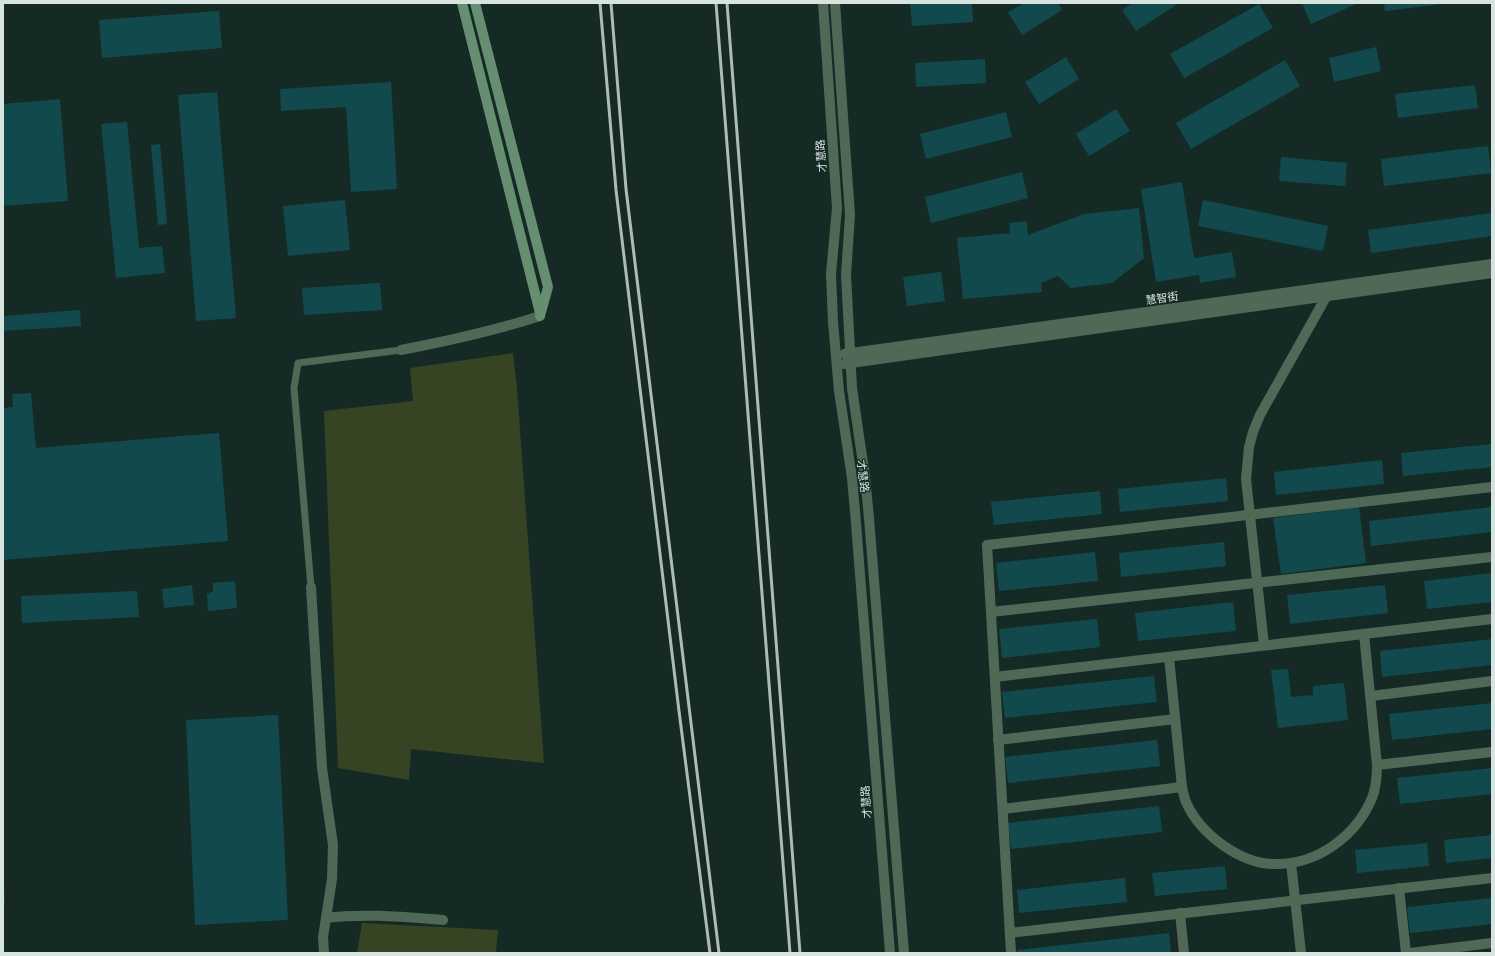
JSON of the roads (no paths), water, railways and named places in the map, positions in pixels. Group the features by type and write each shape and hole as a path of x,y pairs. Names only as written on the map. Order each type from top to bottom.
{"main road":[{"path":"462,3 540,316"},
{"path":"475,3 548,287 540,316"}],"street":[{"name":"才慧路","path":"823,3 837,208 831,274 836,360 856,511 890,953"},
{"name":"才慧路","path":"835,3 850,215 846,275 852,388 865,477 869,518 904,953"},
{"name":"慧智街","path":"836,360 1492,264"},
{"name":"慧智街","path":"850,358 1326,297 1492,272"},
{"path":"1264,646 1246,479 1248,447 1253,432 1268,400 1326,297"},
{"path":"401,350 467,337 507,327 540,316"},
{"path":"1011,953 987,545 1492,487"},
{"path":"991,612 1492,557"},
{"path":"311,586 322,768 333,845 332,879 323,937 324,953"},
{"path":"995,677 1492,619"},
{"path":"1168,657 1182,787 1186,802 1194,815 1221,844 1239,856 1260,862 1276,864 1291,863 1304,861 1335,845 1350,832 1362,817 1372,798 1378,766 1364,634"},
{"path":"1371,696 1492,681"},
{"path":"998,740 1175,720"},
{"path":"1378,766 1492,752"},
{"path":"1003,809 1182,787"},
{"path":"1291,863 1301,953"},
{"path":"1010,933 1492,878"},
{"path":"1399,888 1406,953"},
{"path":"1180,913 1184,953"},
{"path":"326,918 345,916 385,916 443,920"},
{"path":"1410,953 1492,943"}],"lane":[{"path":"311,586 294,388 298,363 401,350"}],"railway":[{"path":"600,3 616,190 710,953"},
{"path":"611,3 626,189 719,953"},
{"path":"716,3 790,953"},
{"path":"727,3 800,953"}]}
